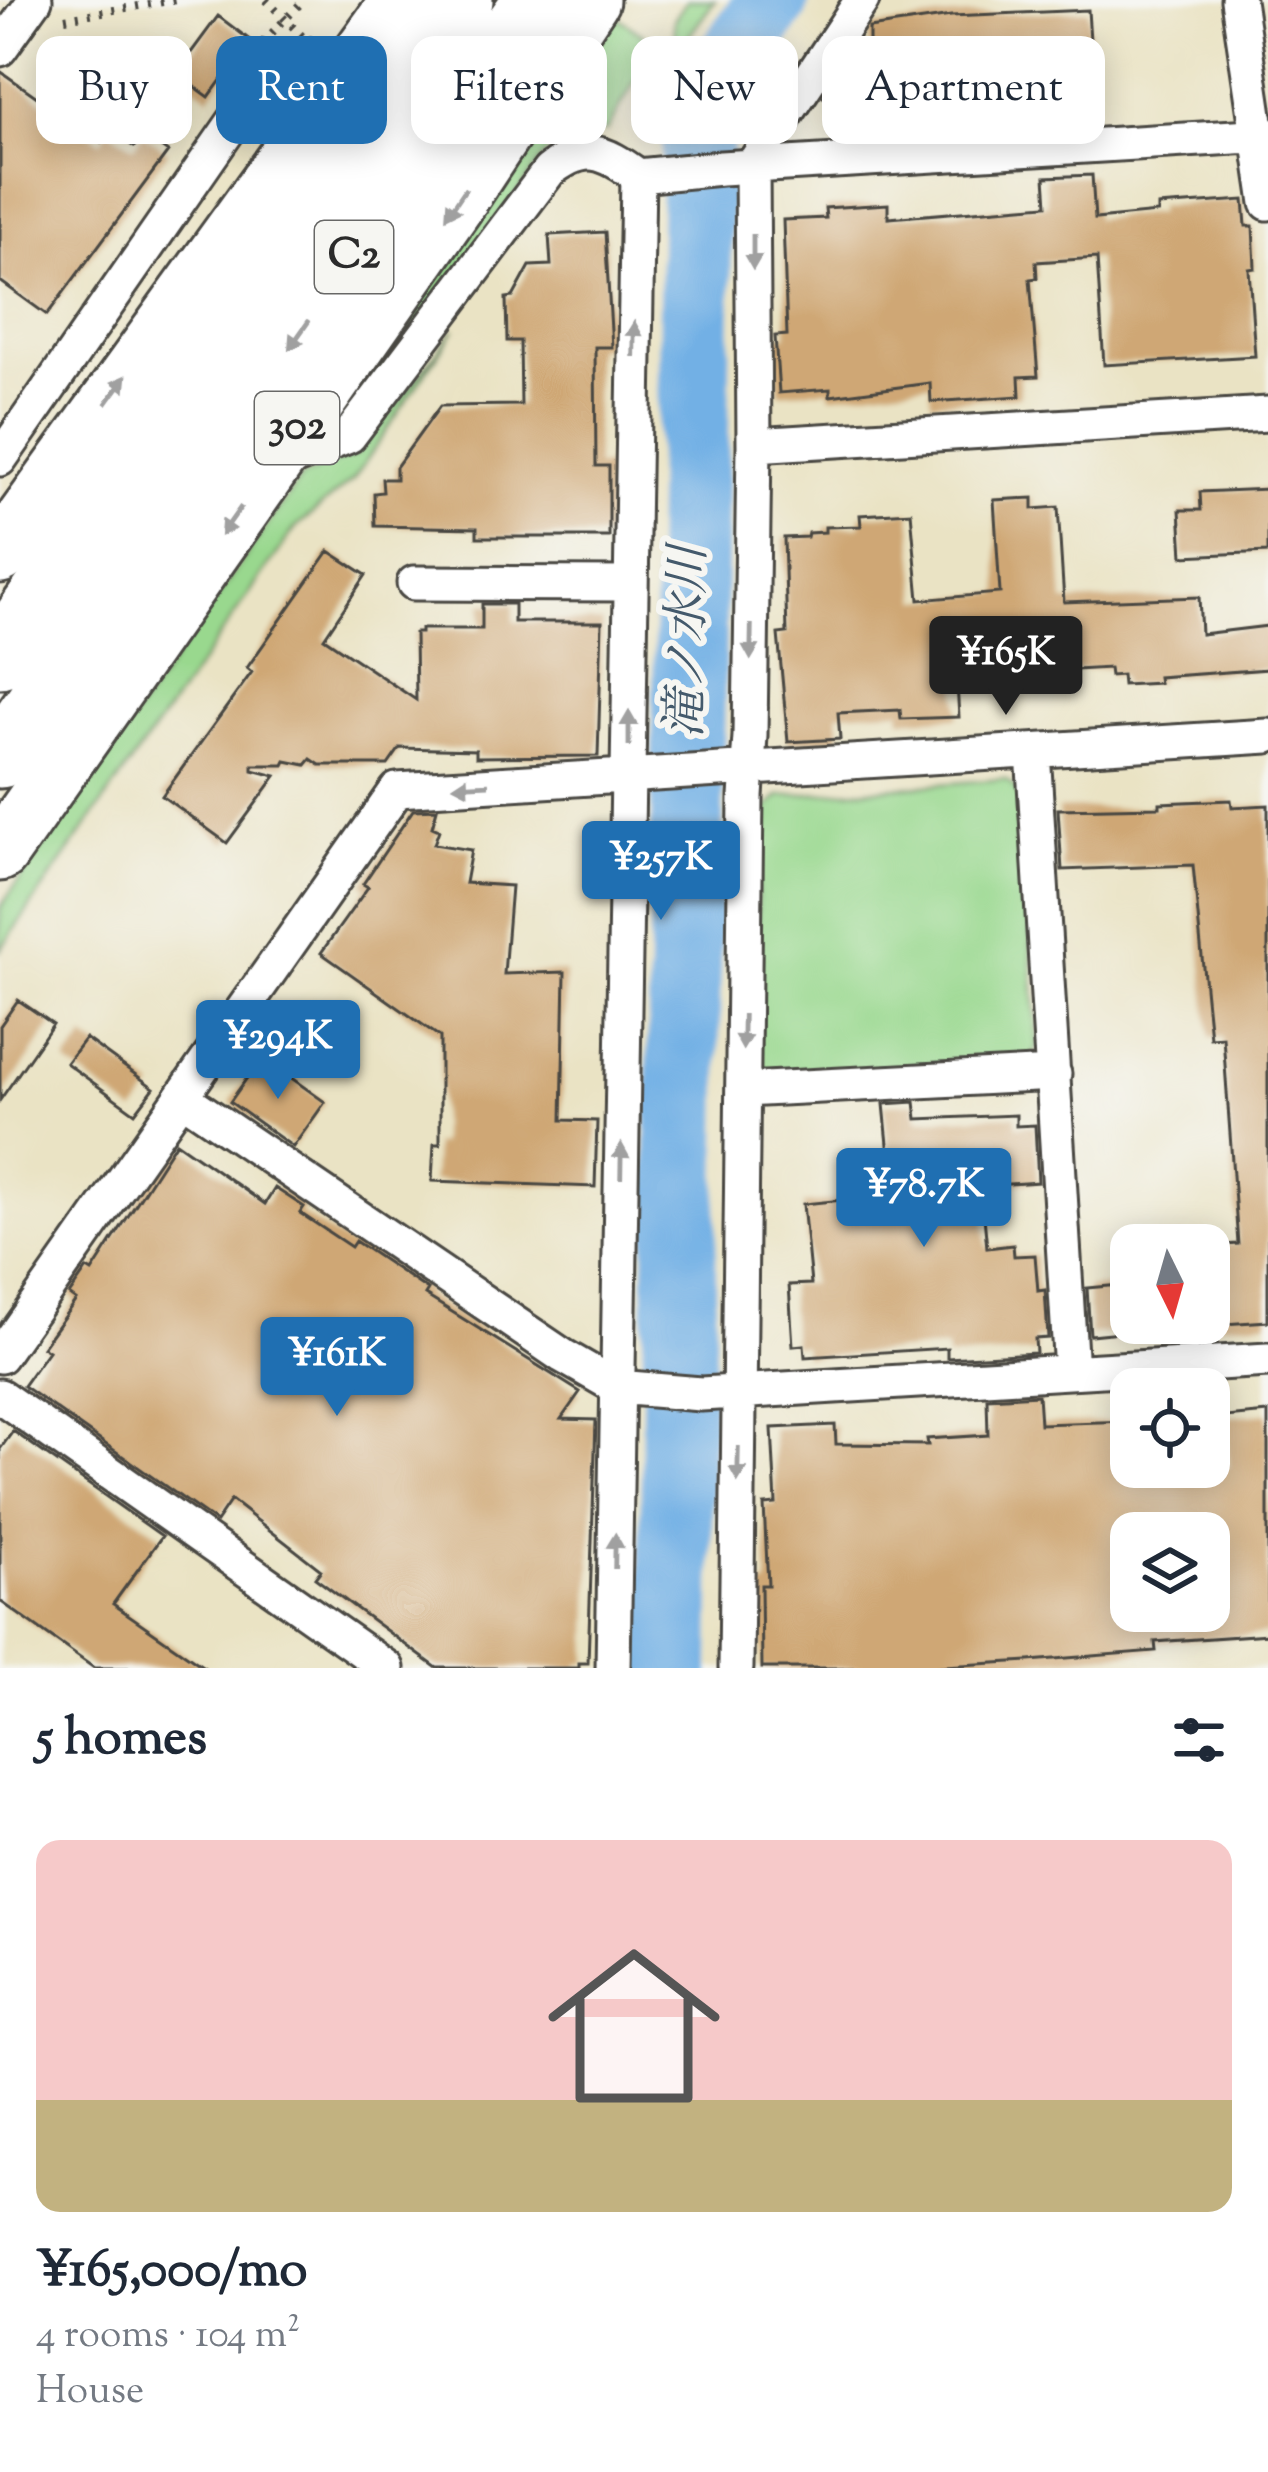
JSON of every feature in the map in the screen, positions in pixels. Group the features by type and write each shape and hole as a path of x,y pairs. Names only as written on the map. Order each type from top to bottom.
{"highway":[{"path":"0,554 124,480 401,0"},
{"name":"C2","path":"0,656 460,0"},
{"name":"C2","path":"0,756 124,480 536,0"},
{"name":"302","path":"0,852 456,203 590,0"}],"street":[{"path":"736,1668 754,445 736,167 862,0"},
{"path":"1238,0 1262,135 1268,203"},
{"path":"0,50 49,9"},
{"path":"269,467 350,436 550,171 569,156 596,153 617,160 638,176 1262,135"},
{"path":"124,480 9,446 219,144"},
{"path":"614,1668 638,176"},
{"path":"754,445 1268,413"},
{"path":"414,583 629,584"},
{"path":"0,1356 397,790 1268,736"},
{"path":"1033,751 1071,1372"},
{"path":"742,1090 1054,1074"},
{"path":"183,1098 563,1356 617,1387 701,1394 1268,1360"},
{"path":"0,1396 387,1668"}],"path":[{"path":"49,9 176,0"},
{"path":"266,0 302,36"},
{"path":"287,20 304,0"}],"green space":[{"path":"687,0 715,0 689,36 675,36 674,20"},
{"path":"597,3 644,35 631,36 631,88 607,131 607,36 576,36"},
{"path":"509,144 556,144 348,426 337,418"},
{"path":"455,329 353,480 296,527 0,950 0,908 301,477 357,454"},
{"path":"1005,779 1021,794 1038,1047 1021,1068 778,1081 755,1065 758,816 780,796"}],"building":[{"path":"1088,10 1090,36 869,36 869,28 951,16"},
{"path":"218,16 245,36 216,36 216,87 209,97 192,85 192,51"},
{"path":"0,71 36,96 36,144 157,144 168,152 47,315 0,281"},
{"path":"1092,175 1095,219 1158,213 1158,206 1244,200 1246,226 1253,226 1255,268 1249,269 1255,356 1104,365 1097,258 1036,262 1037,278 1030,279 1038,376 1019,377 1020,396 931,402 930,383 830,396 830,389 779,393 775,336 787,335 783,220 826,218 825,208 888,204 888,218 1047,205 1045,177"},
{"path":"605,232 612,347 595,347 596,466 609,466 609,537 477,537 477,528 375,526 374,493 383,492 382,479 396,479 396,467 440,406 521,405 520,341 507,341 506,298 513,297 530,266 551,265 549,235"},
{"path":"1268,489 1268,552 1183,556 1180,510 1201,510 1200,492"},
{"path":"1033,498 1033,509 1058,507 1064,602 1199,597 1201,634 1268,626 1268,669 1158,677 1159,683 1123,685 1122,675 1110,676 1109,668 1024,673 1025,679 957,684 959,717 901,719 900,710 838,713 840,739 788,742 778,634 787,633 784,538 807,537 825,532 825,527 861,526 860,515 911,512 919,600 1000,593 994,500"},
{"path":"329,551 366,575 324,638 416,700 415,633 421,629 482,629 482,604 514,604 514,622 602,622 598,756 476,757 476,750 400,748 388,765 320,765 311,759 306,765 286,761 284,765 253,765 253,770 276,776 227,843 162,796 252,672 247,668"},
{"path":"1231,800 1232,807 1268,805 1268,1321 1230,1324 1230,1245 1238,1244 1223,1037 1210,1038 1193,865 1062,870 1058,809 1160,807 1160,803"},
{"path":"437,809 432,827 439,830 434,844 471,850 465,883 511,886 504,974 565,972 562,1120 597,1121 595,1187 432,1181 434,1144 440,1144 440,1037 321,953 368,887 363,884 413,810"},
{"path":"18,1000 53,1024 0,1100 0,1026"},
{"path":"85,1038 154,1088 135,1113 66,1063"},
{"path":"262,1057 325,1102 293,1147 230,1102"},
{"path":"915,1102 917,1119 1016,1115 1016,1126 1035,1125 1038,1182 981,1186 987,1248 1013,1245 1014,1256 1035,1255 1038,1291 1045,1290 1048,1338 1035,1339 1036,1353 947,1358 947,1348 805,1357 804,1345 793,1346 789,1285 811,1284 803,1204 893,1195 884,1104"},
{"path":"176,1142 265,1204 275,1188 304,1207 300,1213 351,1247 355,1241 428,1290 425,1295 580,1392 561,1419 596,1420 588,1663 579,1663 579,1668 437,1668 315,1578 321,1570 231,1500 216,1522 23,1386 48,1351 42,1347 76,1300 69,1295 87,1269 92,1272"},
{"path":"1110,1286 1110,1333 1090,1335 1087,1288"},
{"path":"1038,1395 1040,1424 1110,1422 1110,1488 1230,1488 1230,1417 1268,1413 1268,1634 1155,1642 1156,1651 1029,1661 910,1668 762,1668 761,1585 768,1585 764,1505 776,1504 772,1428 835,1425 836,1444 928,1445 927,1439 988,1435 987,1398"},
{"path":"13,1431 162,1536 113,1604 205,1668 94,1668 0,1601 0,1449"}],"waterway":[{"name":"滝ノ水川","path":"674,1668 698,110 773,0"}]}
